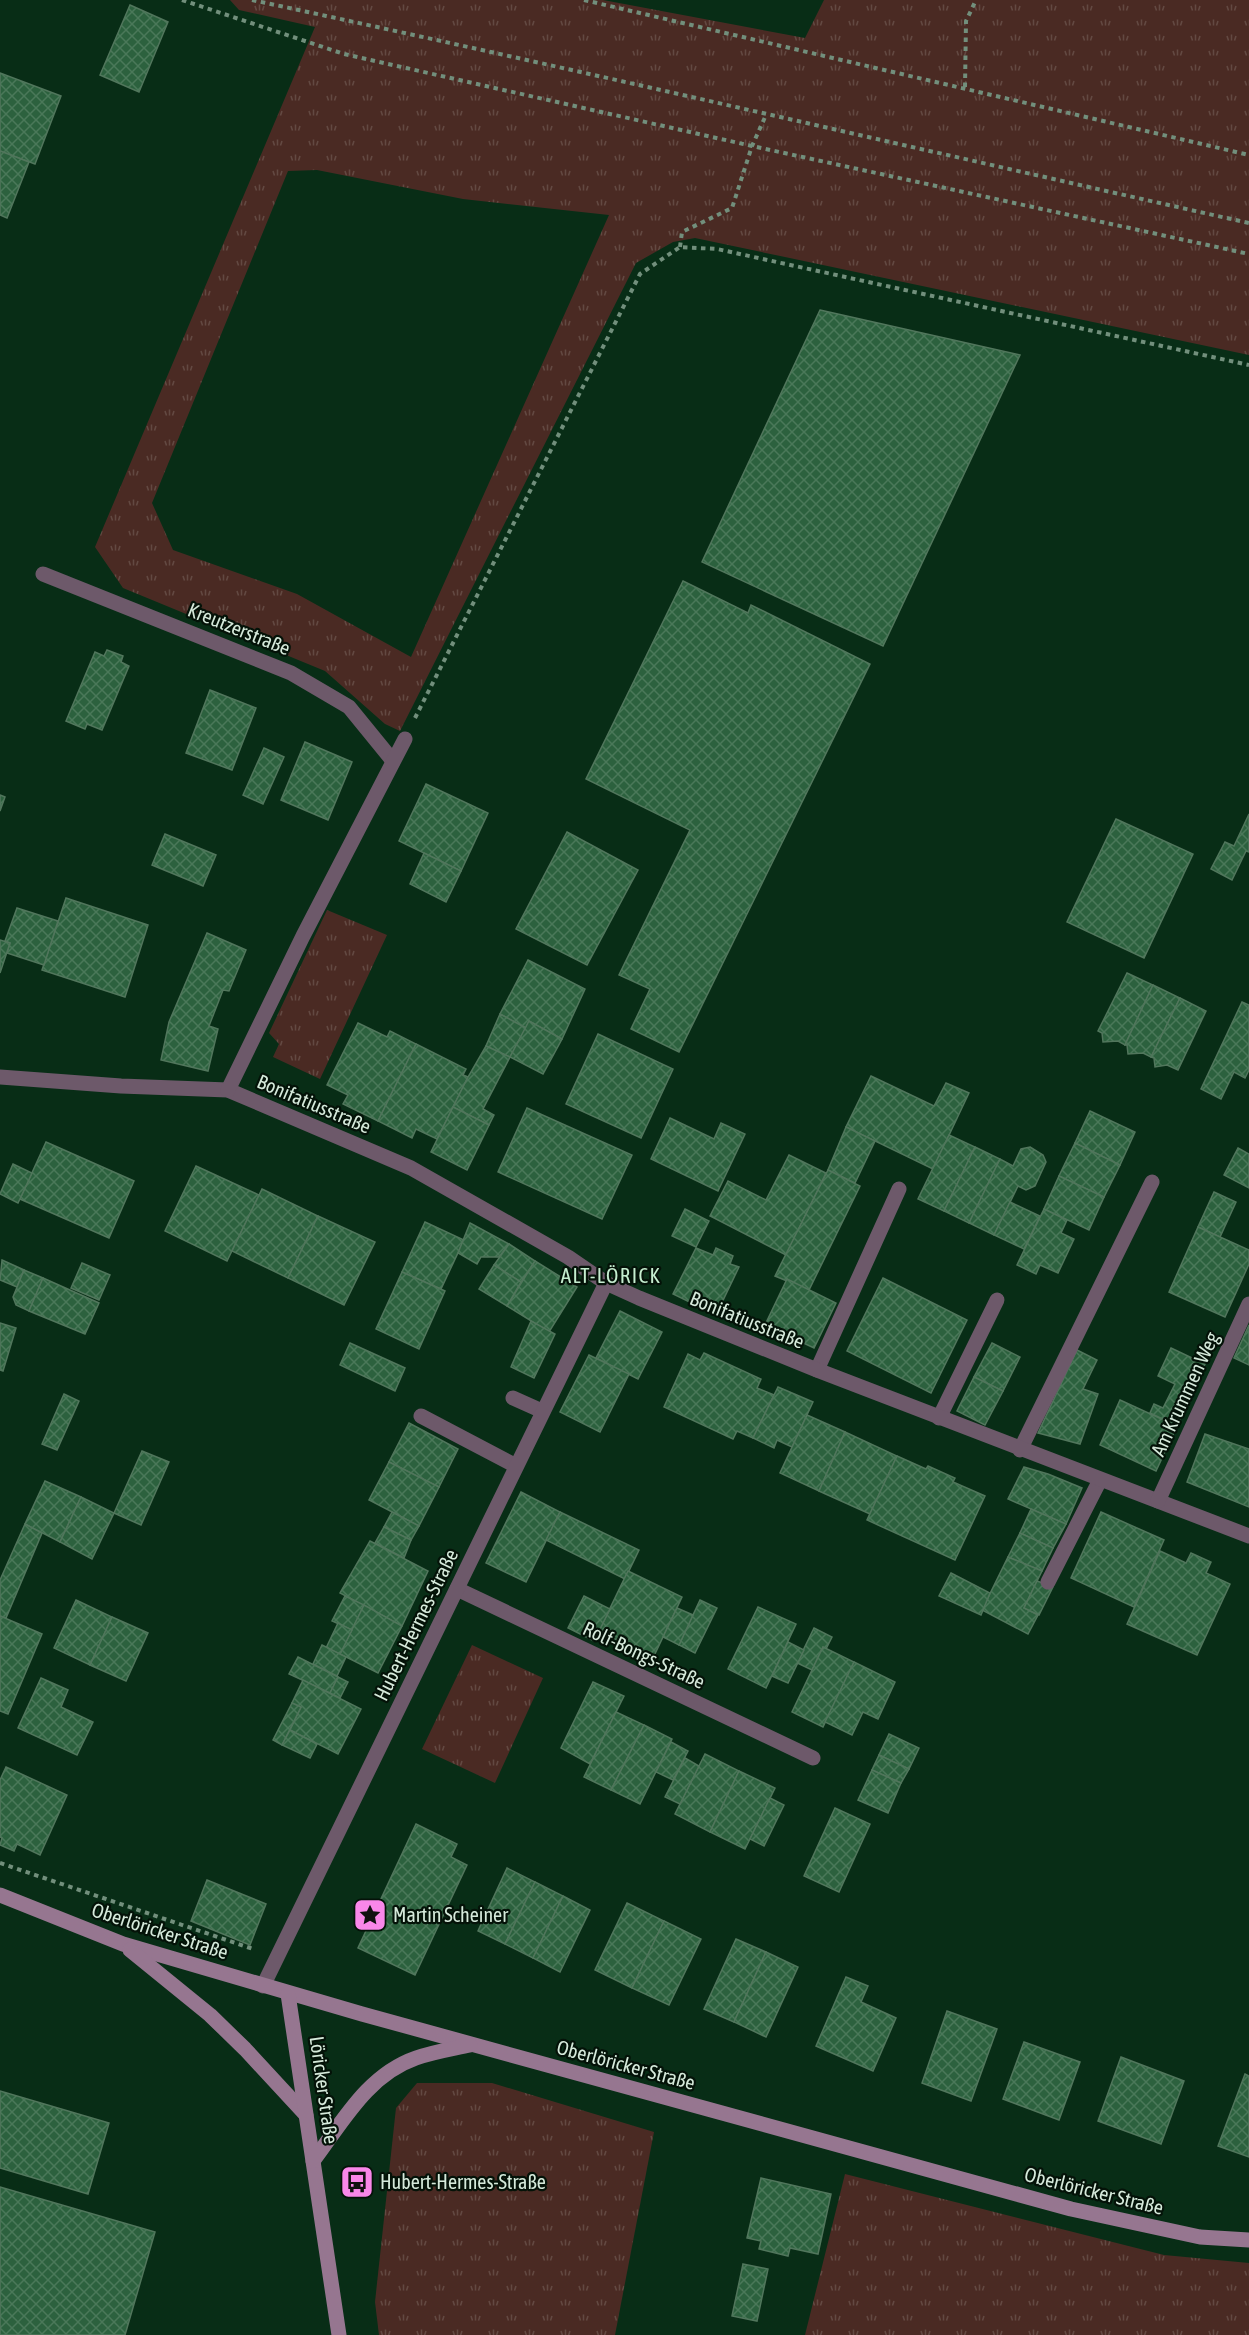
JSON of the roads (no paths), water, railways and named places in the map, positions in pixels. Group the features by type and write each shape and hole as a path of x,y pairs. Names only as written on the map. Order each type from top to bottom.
{"main road":[{"name":"Oberlöricker Straße","path":"0,1895 123,1944 288,1994 1071,2208 1200,2237 1249,2240"},
{"path":"123,1944 210,2015 306,2115"},
{"name":"Löricker Straße","path":"288,1994 339,2335"},
{"path":"313,2161 357,2098 383,2076 414,2058 472,2044"}],"street":[{"name":"Kreutzerstraße","path":"43,574 291,673 349,707 393,761"},
{"path":"228,1090 303,936 405,739"},
{"name":"Bonifatiusstraße","path":"0,1077 120,1086 228,1090 411,1168 568,1257 606,1283 639,1298 1020,1450 1249,1536"},
{"path":"1020,1450 1152,1182"},
{"path":"817,1370 898,1189"},
{"name":"Hubert-Hermes-Straße","path":"263,1986 606,1283"},
{"path":"939,1418 997,1300"},
{"name":"Am Krummen Weg","path":"1158,1501 1249,1304"},
{"path":"513,1398 542,1411"},
{"path":"421,1416 516,1466"},
{"path":"1048,1581 1100,1480"},
{"name":"Rolf-Bongs-Straße","path":"457,1589 813,1758"}],"place":[{"name":"Martin Scheiner","path":"370,1915"},
{"name":"Hubert-Hermes-Straße","path":"357,2182"}],"district":[{"name":"ALT-LÖRICK","path":"611,1276"}]}
